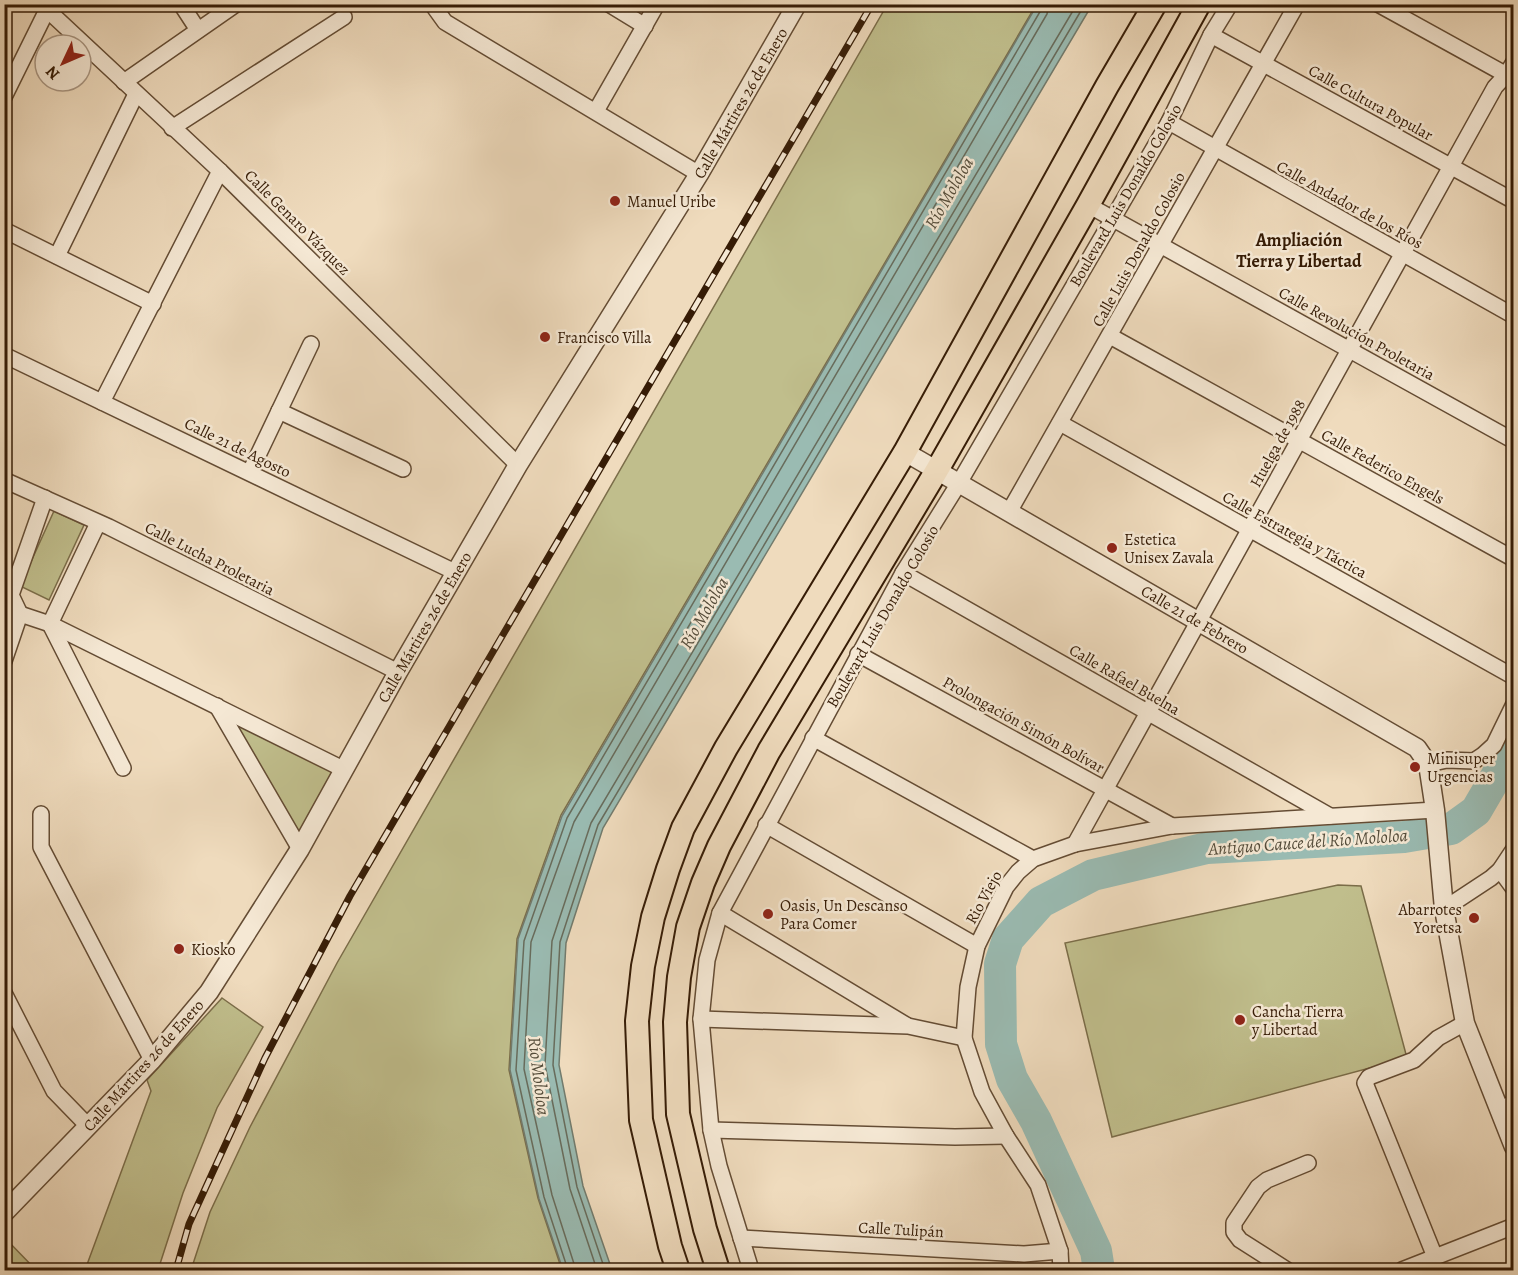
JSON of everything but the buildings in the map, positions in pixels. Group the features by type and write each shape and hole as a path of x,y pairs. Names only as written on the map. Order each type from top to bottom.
{"main road":[{"path":"678,1270 670,1246 641,1120 638,1021 643,966 653,917 683,828 726,748 905,452 1107,86 1155,4"},
{"name":"Boulevard Luis Donaldo Colosio","path":"718,1270 705,1229 678,1114 675,1022 679,977 688,927 702,883 769,751 937,470 1199,4"}],"street":[{"path":"181,4 198,30"},
{"path":"124,82 236,4"},
{"path":"432,4 445,22 699,174"},
{"path":"609,4 645,26"},
{"path":"596,111 657,4"},
{"name":"Calle Mártires 26 de Enero","path":"4,1213 152,1060 209,992 300,849 455,572 518,465 699,174 797,4"},
{"name":"Boulevard Luis Donaldo Colosio","path":"751,1270 719,1166 711,1130 701,1019 707,960 720,913 903,573 959,483 1169,122 1211,35 1230,4"},
{"name":"Calle Luis Donaldo Colosio","path":"1009,512 1297,4"},
{"path":"1378,4 1511,72"},
{"name":"Calle Genaro Vázquez","path":"4,97 44,7 220,171 518,465"},
{"path":"172,128 344,17"},
{"name":"Calle Cultura Popular","path":"1211,35 1514,201"},
{"name":"Huelga de 1988","path":"1075,844 1495,87 1511,72"},
{"path":"57,256 136,94"},
{"name":"Calle Andador de los Ríos","path":"1169,122 1514,316"},
{"path":"102,402 220,171"},
{"name":"Calle Revolución Proletaria","path":"1088,205 1514,441"},
{"path":"4,230 153,304"},
{"name":"Calle Federico Engels","path":"1110,336 1514,559"},
{"path":"250,472 310,344"},
{"name":"Calle 21 de Agosto","path":"4,355 455,572"},
{"path":"279,411 403,469"},
{"name":"Calle Estrategia y Táctica","path":"1060,423 1514,677"},
{"name":"Calle 21 de Febrero","path":"905,452 1417,748 1428,764"},
{"name":"Calle Lucha Proletaria","path":"4,480 98,523 398,672"},
{"path":"4,661 20,614 11,595 45,498"},
{"path":"50,624 98,523"},
{"name":"Calle Rafael Buelna","path":"903,573 1330,816"},
{"path":"20,614 50,624 343,769"},
{"path":"50,624 123,768"},
{"name":"Prolongación Simón Bolívar","path":"858,654 1172,826"},
{"path":"1514,704 1494,745 1483,755 1474,761 1446,760 1428,764 1436,816 1444,909 1465,1023 1506,1106 1514,1148"},
{"path":"217,706 300,849"},
{"path":"813,738 1033,859"},
{"path":"41,814 41,847 152,1060"},
{"name":"Rio Viejo","path":"1061,1270 1060,1251 1038,1185 1006,1136 982,1092 964,1038 968,987 977,946 1006,887 1018,872 1033,859 1075,844 1172,826 1330,816 1436,816"},
{"path":"766,825 977,946"},
{"path":"1444,909 1500,870 1514,849"},
{"path":"1500,870 1514,889"},
{"path":"720,913 908,1026"},
{"path":"4,993 54,1091 88,1126"},
{"path":"701,1019 908,1026 964,1038"},
{"path":"1435,1257 1365,1083 1369,1077 1414,1060 1438,1038 1465,1023"},
{"path":"711,1130 955,1137 1006,1136"},
{"path":"1287,1270 1240,1240 1234,1232 1234,1223 1258,1187 1267,1180 1308,1163"},
{"path":"1402,1270 1514,1226"},
{"name":"Calle Tulipán","path":"741,1238 1024,1254 1060,1251"}],"shaded area":[{"path":"887,5 1036,5 561,815 517,939 509,1070 538,1198 562,1270 191,1270 210,1212 250,1127 337,963"},
{"path":"54,511 84,525 49,600 20,586"},
{"path":"217,706 343,769 300,849"},
{"name":"Cancha Tierra y Libertad","path":"1338,885 1361,886 1407,1058 1112,1137 1065,943"},
{"path":"222,998 263,1027 217,1108 183,1193 158,1270 85,1270 151,1091 147,1080"},
{"path":"5,1238 36,1270 5,1270"}],"water":[{"name":"Río Mololoa","path":"1037,5 1092,5 603,828 566,943 559,1065 583,1186 612,1270 563,1270 539,1199 510,1070 518,939 562,816"}],"waterway":[{"name":"Antiguo Cauce del Río Mololoa","path":"1099,1270 1096,1251 1036,1121 1012,1079 1001,1044 1000,964 1008,939 1041,902 1093,875 1207,848 1404,837 1451,829 1476,811 1514,746"}],"railway":[{"path":"176,1270 189,1224 265,1058 350,896 872,4"}],"place":[{"name":"Manuel Uribe","path":"615,201"},
{"name":"Francisco Villa","path":"545,337"},
{"name":"Estetica Unisex Zavala","path":"1112,548"},
{"name":"Minisuper Urgencias","path":"1415,767"},
{"name":"Oasis, Un Descanso Para Comer","path":"768,914"},
{"name":"Abarrotes Yoretsa","path":"1474,918"},
{"name":"Kiosko","path":"179,949"},
{"name":"Cancha Tierra y Libertad","path":"1240,1020"}],"district":[{"name":"Ampliación Tierra y Libertad","path":"1299,250"}]}
